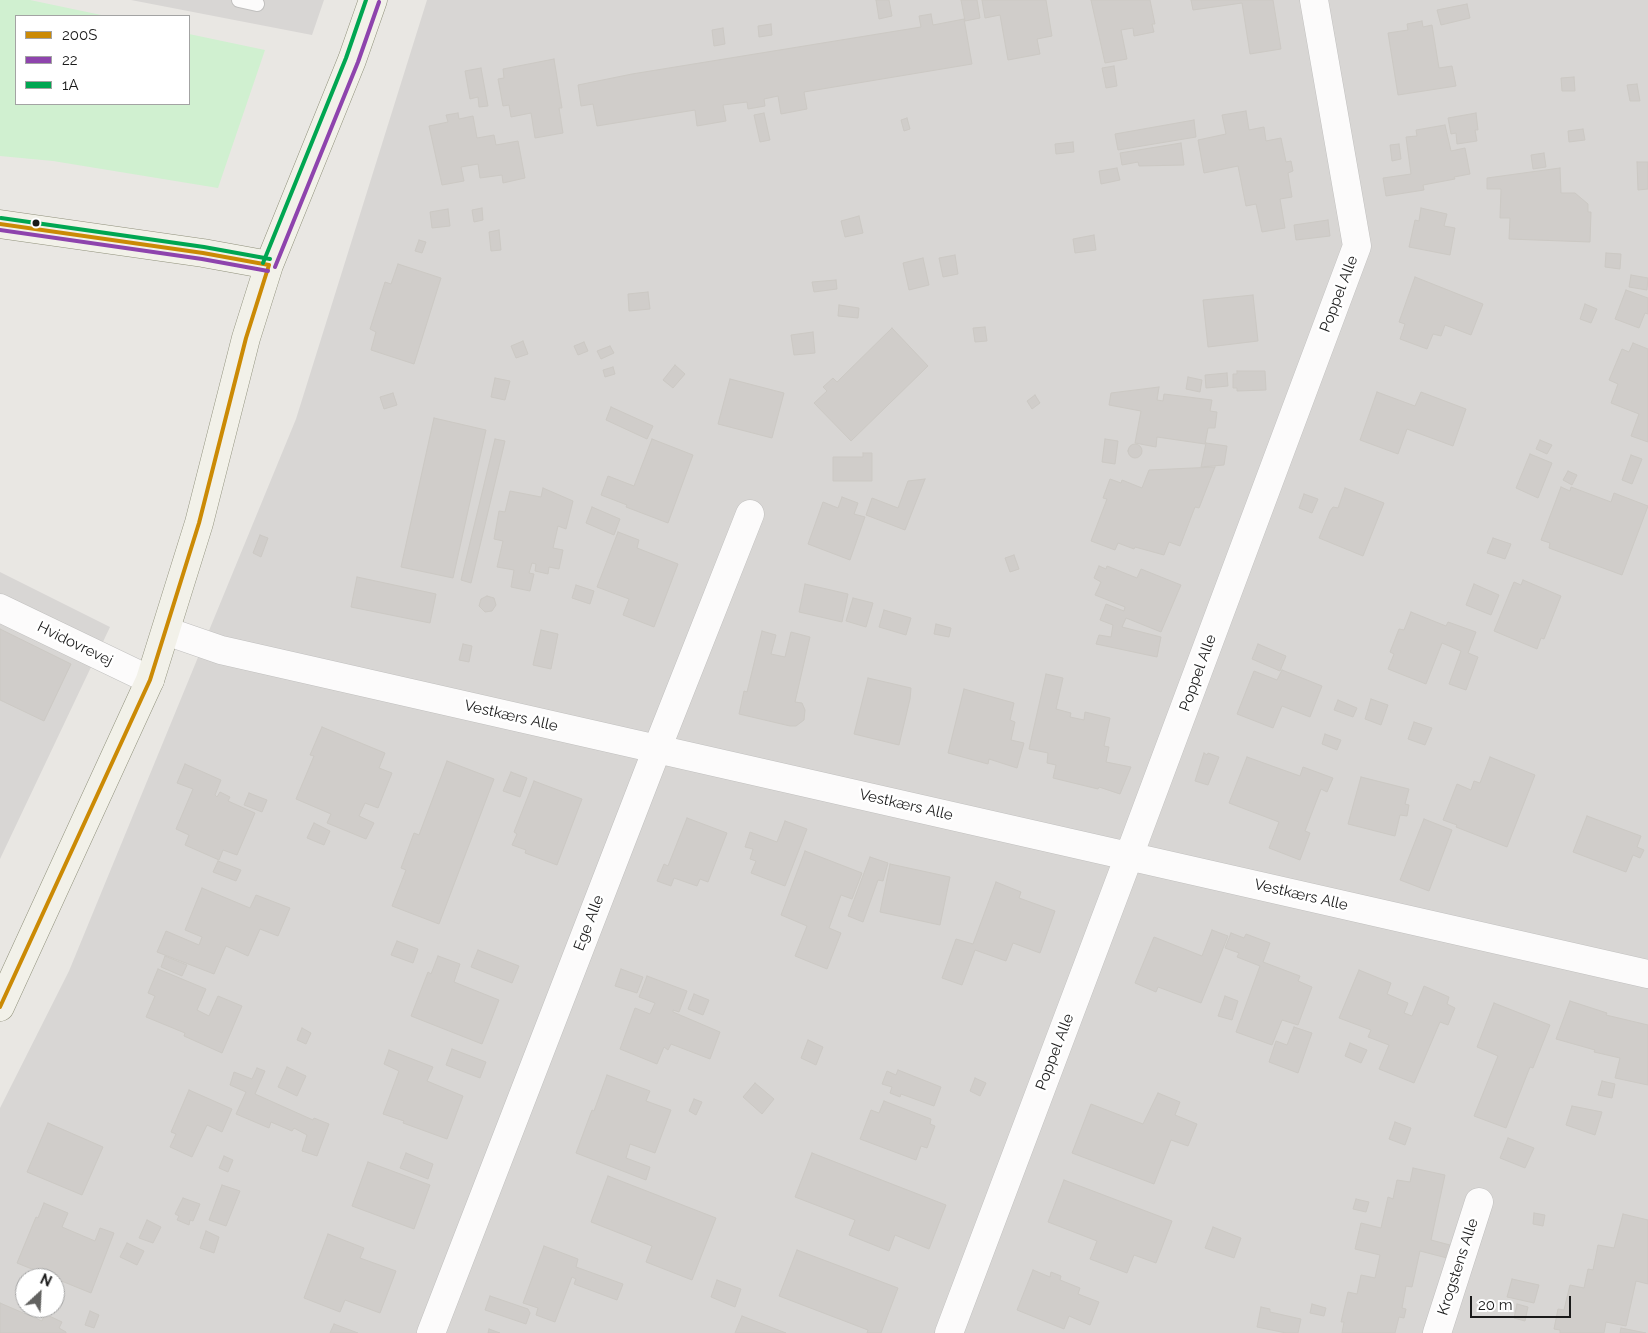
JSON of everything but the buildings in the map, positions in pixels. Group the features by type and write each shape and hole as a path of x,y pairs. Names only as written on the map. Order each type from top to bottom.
{"street":[{"path":"0,1007 150,680 199,524 246,338 269,265 352,60 373,0"},
{"name":"Poppel Alle","path":"949,1333 1130,856 1357,246 1314,0"},
{"path":"0,224 116,240 269,265"},
{"name":"Ege Alle","path":"431,1333 657,748 750,514"},
{"name":"Hvidovrevej","path":"0,608 150,680"},
{"name":"Vestkærs Alle","path":"166,631 221,650 1648,974"},
{"name":"Krogstens Alle","path":"1437,1333 1478,1202"}],"lane":[{"path":"239,0 257,4"}],"shaded area":[{"path":"131,0 324,0 312,35"},
{"path":"427,0 1648,0 1648,1333 0,1333 0,1108 69,971 296,419"},
{"path":"0,572 110,627 0,859"}],"green space":[{"path":"0,0 30,0 101,15 15,15 15,105 190,105 190,34 265,50 218,188 53,161 0,156"}],"transit line":[{"name":"1A","path":"263,263 346,58 366,0"},
{"name":"22","path":"275,267 358,62 379,2"},
{"name":"1A","path":"1,218 204,247 270,259"},
{"name":"200S","path":"0,224 203,253 269,265"},
{"name":"22","path":"0,230 202,259 268,271"},
{"name":"200S","path":"0,1007 150,680 199,523 246,338 269,265"}]}
